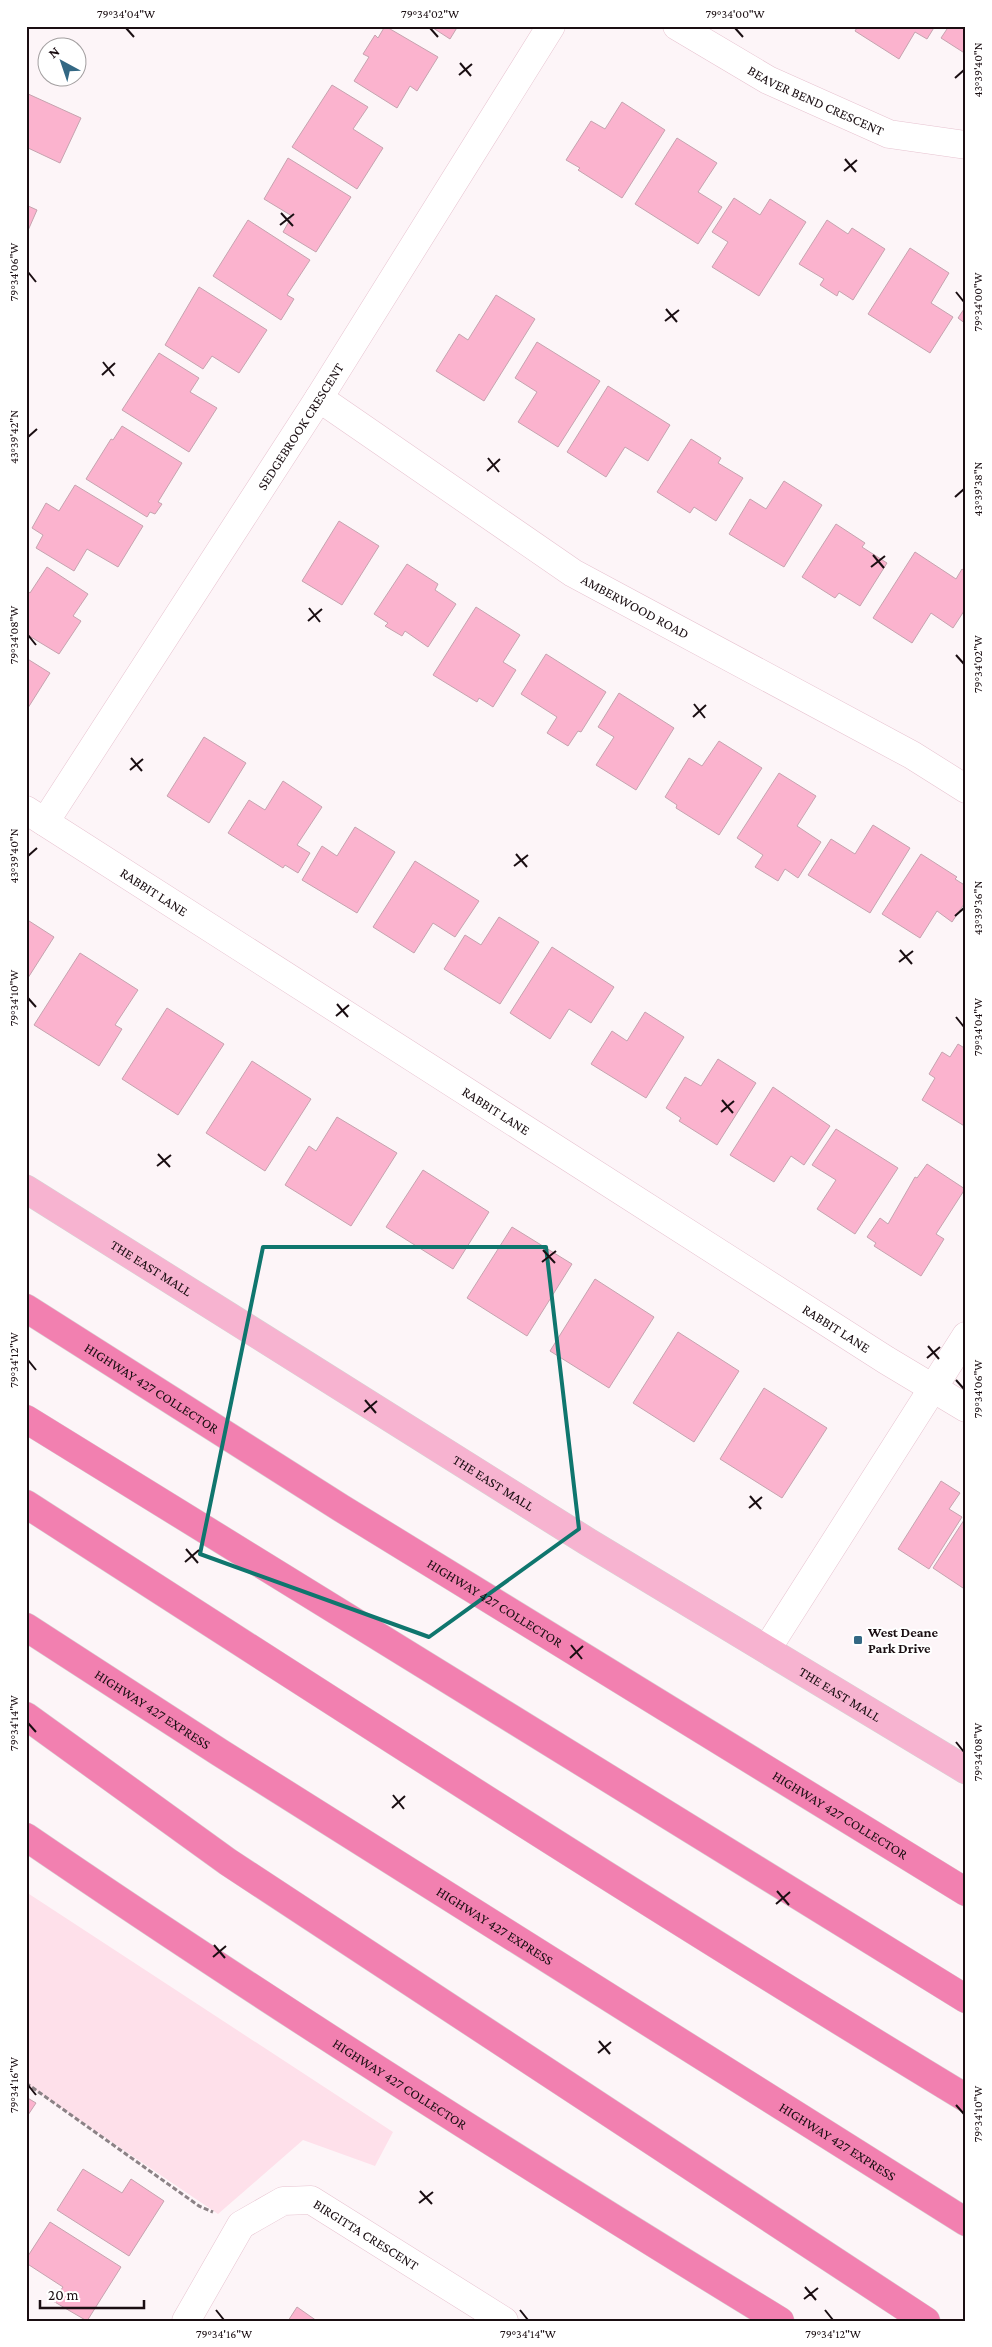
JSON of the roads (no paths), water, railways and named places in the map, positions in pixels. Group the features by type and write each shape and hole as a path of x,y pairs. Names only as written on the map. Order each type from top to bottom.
{"highway":[{"name":"HIGHWAY 427 COLLECTOR","path":"26,1308 349,1513 966,1892"},
{"path":"26,1419 966,1999"},
{"path":"26,1504 317,1692 844,2024 966,2098"},
{"name":"HIGHWAY 427 EXPRESS","path":"26,1627 219,1752 966,2222"},
{"path":"26,1716 228,1862 926,2321"},
{"name":"HIGHWAY 427 COLLECTOR","path":"26,1837 124,1904 356,2056 587,2203 780,2321"}],"main road":[{"name":"THE EAST MALL","path":"26,1189 588,1542 966,1770"}],"street":[{"name":"SEDGEBROOK CRESCENT","path":"36,816 319,398 552,26"},
{"name":"BEAVER BEND CRESCENT","path":"677,26 768,80 888,134 966,145"},
{"name":"AMBERWOOD ROAD","path":"319,398 573,573 912,755 966,790"},
{"name":"RABBIT LANE","path":"36,816 886,1360 966,1408"},
{"path":"767,1649 966,1336"},
{"name":"BIRGITTA CRESCENT","path":"186,2321 241,2225 283,2201 311,2200 504,2321"}],"place":[{"name":"West Deane Park Drive","path":"858,1640"}]}
